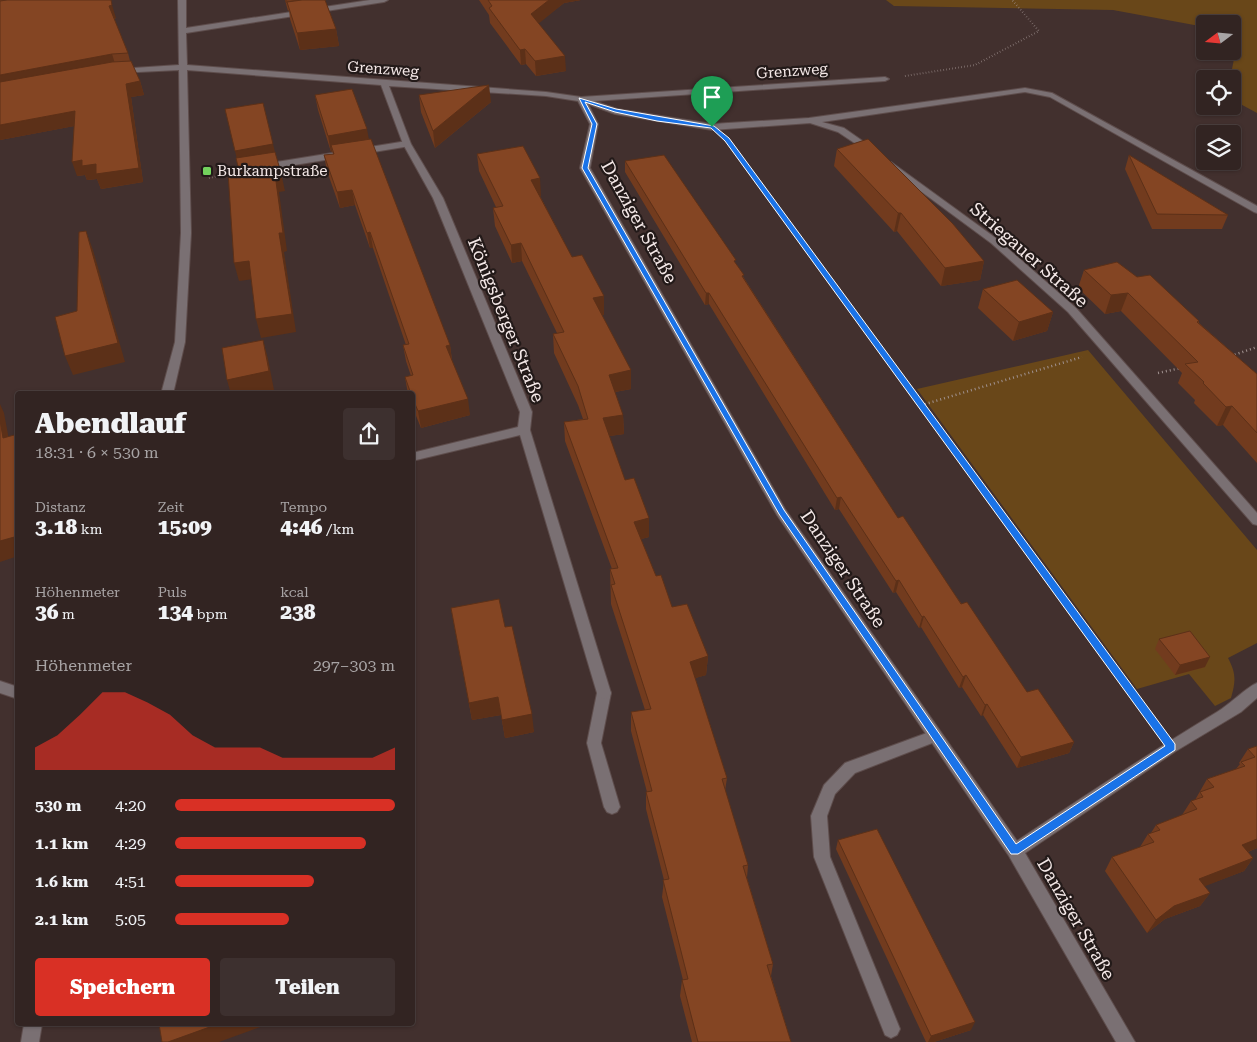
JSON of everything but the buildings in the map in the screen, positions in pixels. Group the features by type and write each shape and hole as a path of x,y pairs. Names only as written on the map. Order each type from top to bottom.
{"street":[{"path":"168,391 180,342 186,233 182,0"},
{"path":"182,31 384,0"},
{"name":"Grenzweg","path":"107,73 183,67 546,94 581,99 615,111 712,127 809,121 1025,90 1052,95 1257,210"},
{"name":"Grenzweg","path":"581,99 884,79"},
{"name":"Königsberger Straße","path":"384,83 407,144 438,198 526,412 524,430 604,693 594,743 612,807"},
{"name":"Danziger Straße","path":"581,99 594,124 585,168 782,512 1014,851 1126,1042"},
{"name":"Striegauer Straße","path":"809,121 842,130 994,241 1072,310 1257,521"},
{"path":"242,170 407,144"},
{"path":"415,456 524,430"},
{"path":"0,687 15,692"},
{"path":"1014,851 1171,747 1236,708 1257,689"},
{"path":"891,1029 822,858 819,816 829,790 850,768 935,736"},
{"path":"30,1042 33,1026"}],"path":[{"path":"884,79 975,65 1039,31 1012,0"},
{"path":"712,127 727,140 1171,747"},
{"path":"212,178 242,170"},
{"path":"1222,358 1250,351 1257,347"},
{"path":"922,405 1065,362"},
{"path":"1176,369 1185,367"}],"shaded area":[{"path":"886,0 1257,0 1257,113 1241,104 1241,70 1232,70 1234,60 1241,60 1241,15 1196,15 1196,25 1113,10 894,6"},
{"path":"1088,350 1257,550 1257,643 1228,658 1234,673 1233,692 1231,698 1215,706 1189,674 1137,689 917,389"}],"place":[{"name":"Burkampstraße","path":"207,171"}],"route":[{"path":"581,99 615,111 712,127 727,140 1171,747 1014,851 782,512 585,168 594,124 581,99"}]}
